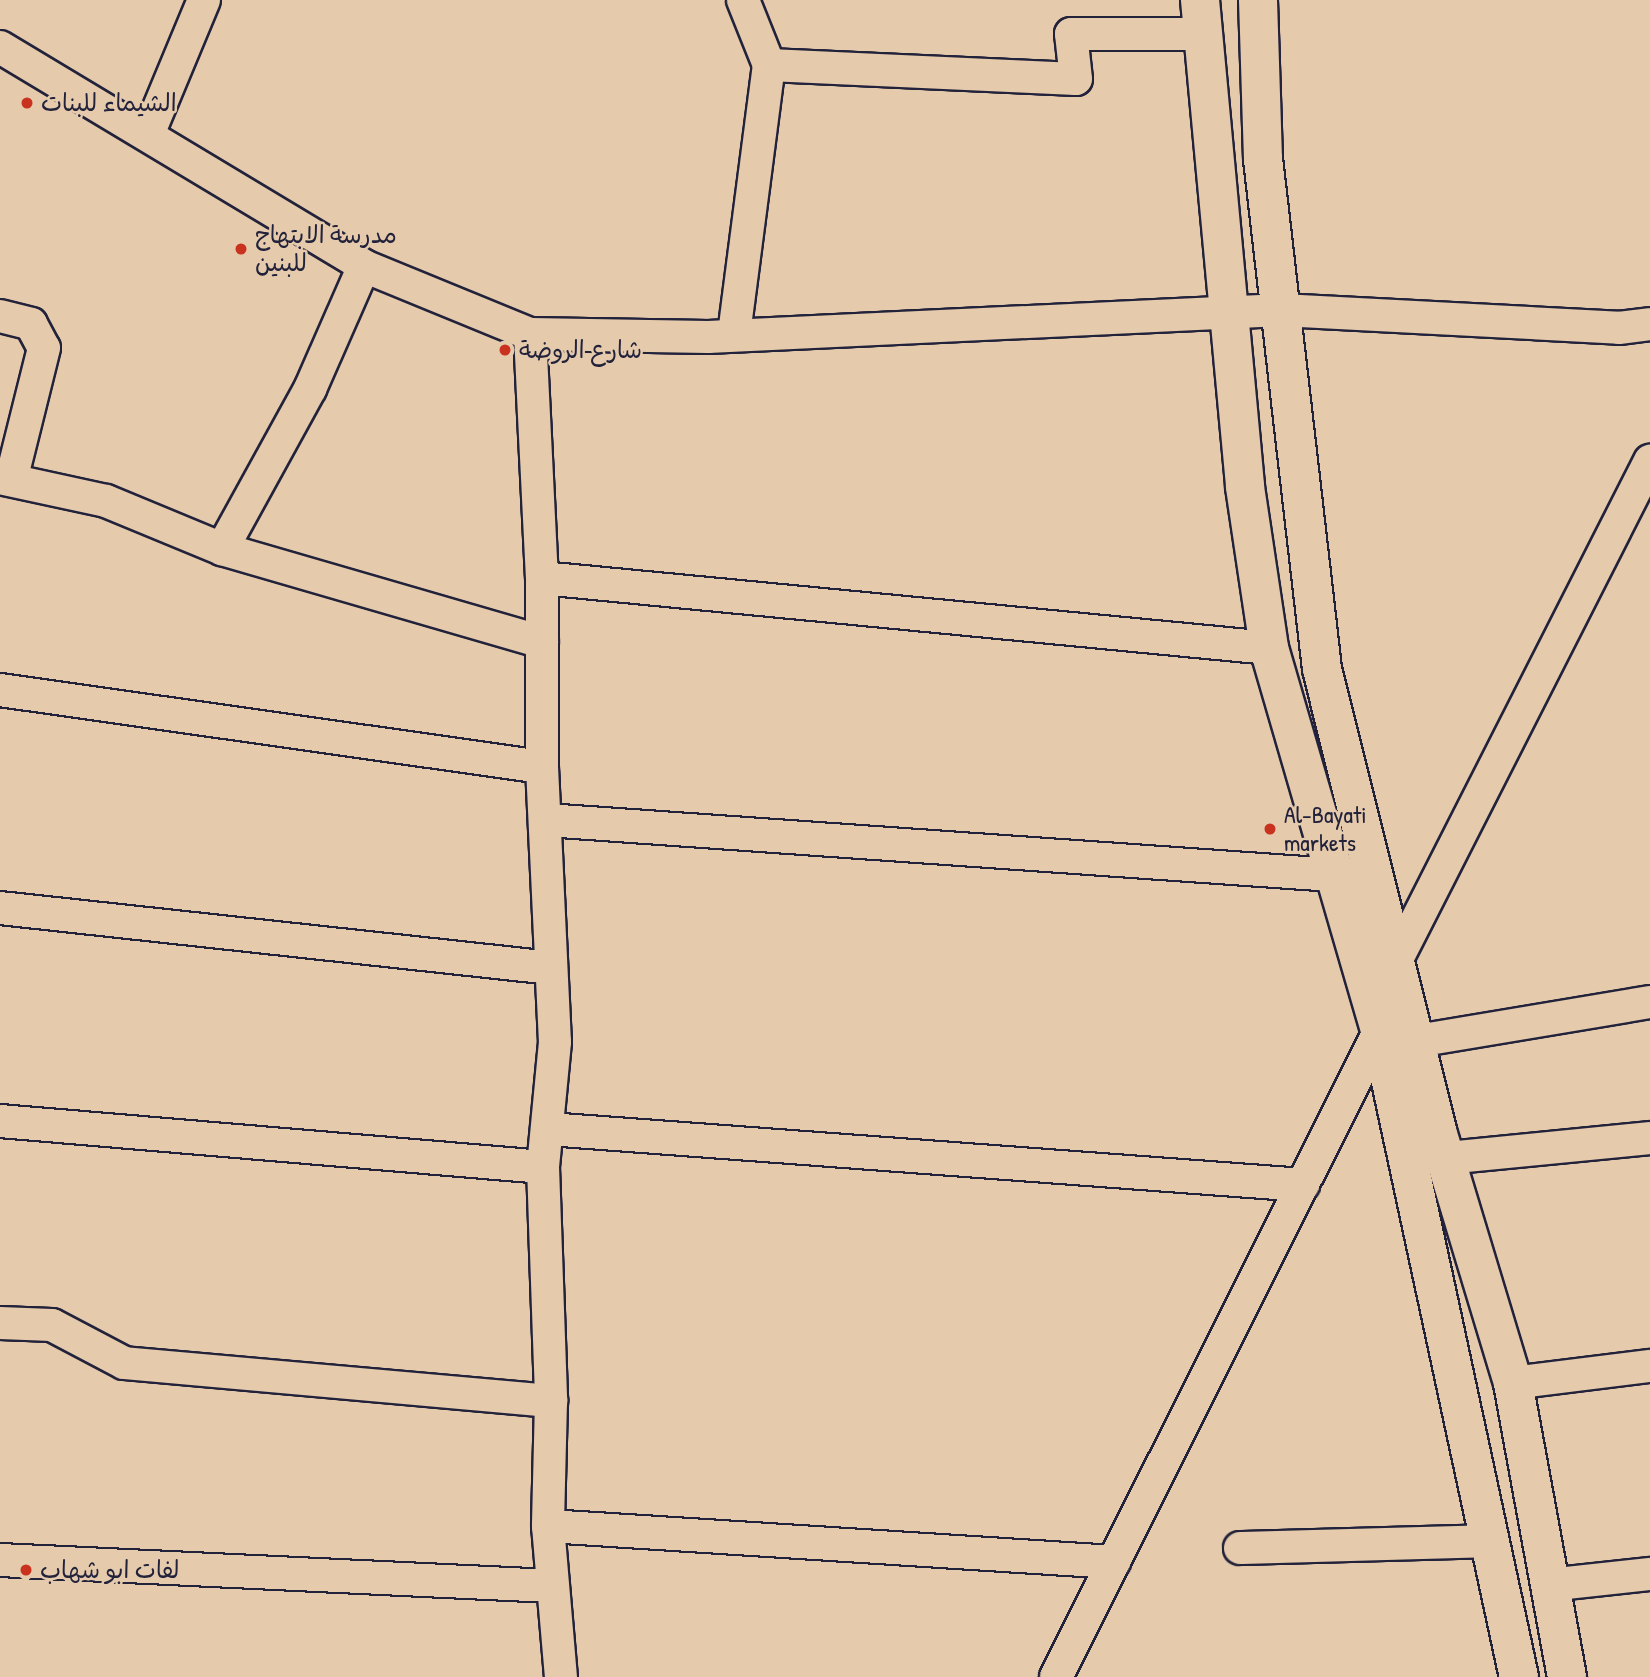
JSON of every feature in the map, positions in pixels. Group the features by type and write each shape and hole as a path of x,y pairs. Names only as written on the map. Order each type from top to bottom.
{"street":[{"path":"149,132 204,0"},
{"path":"734,334 769,65 743,0"},
{"path":"1258,0 1263,159 1322,669 1446,1158 1513,1383 1567,1677"},
{"path":"769,65 1076,79 1071,34 1201,17 1245,487 1269,648 1332,875 1380,1030 1487,1541 1519,1677"},
{"path":"0,47 149,132 364,266 530,334 734,334 1227,315 1280,310 1619,328 1650,324"},
{"path":"222,549 310,388 364,266"},
{"path":"0,316 31,324 44,348 5,479 106,502 222,549 542,642"},
{"path":"530,334 542,578 542,767 555,1042 543,1167 551,1401 548,1526 561,1677"},
{"path":"1397,959 1650,461"},
{"path":"542,578 1269,648"},
{"path":"0,690 542,767"},
{"path":"546,820 1332,875"},
{"path":"0,908 551,968"},
{"path":"1417,1041 1650,1002"},
{"path":"1056,1677 1380,1030"},
{"path":"0,1121 543,1167"},
{"path":"548,1129 1303,1185"},
{"path":"1446,1158 1650,1138"},
{"path":"0,1323 52,1325 124,1363 551,1401"},
{"path":"1513,1383 1650,1366"},
{"path":"548,1526 1114,1562"},
{"path":"1240,1548 1487,1541"},
{"path":"0,1560 552,1586"},
{"path":"1548,1585 1650,1574"}],"place":[{"name":"الشيماء للبنات","path":"27,103"},
{"name":"مدرسة الابتهاج للبنين","path":"241,249"},
{"name":"شارع الروضة","path":"505,350"},
{"name":"Al-Bayati markets","path":"1270,829"},
{"name":"لفات ابو شهاب","path":"26,1570"}]}
